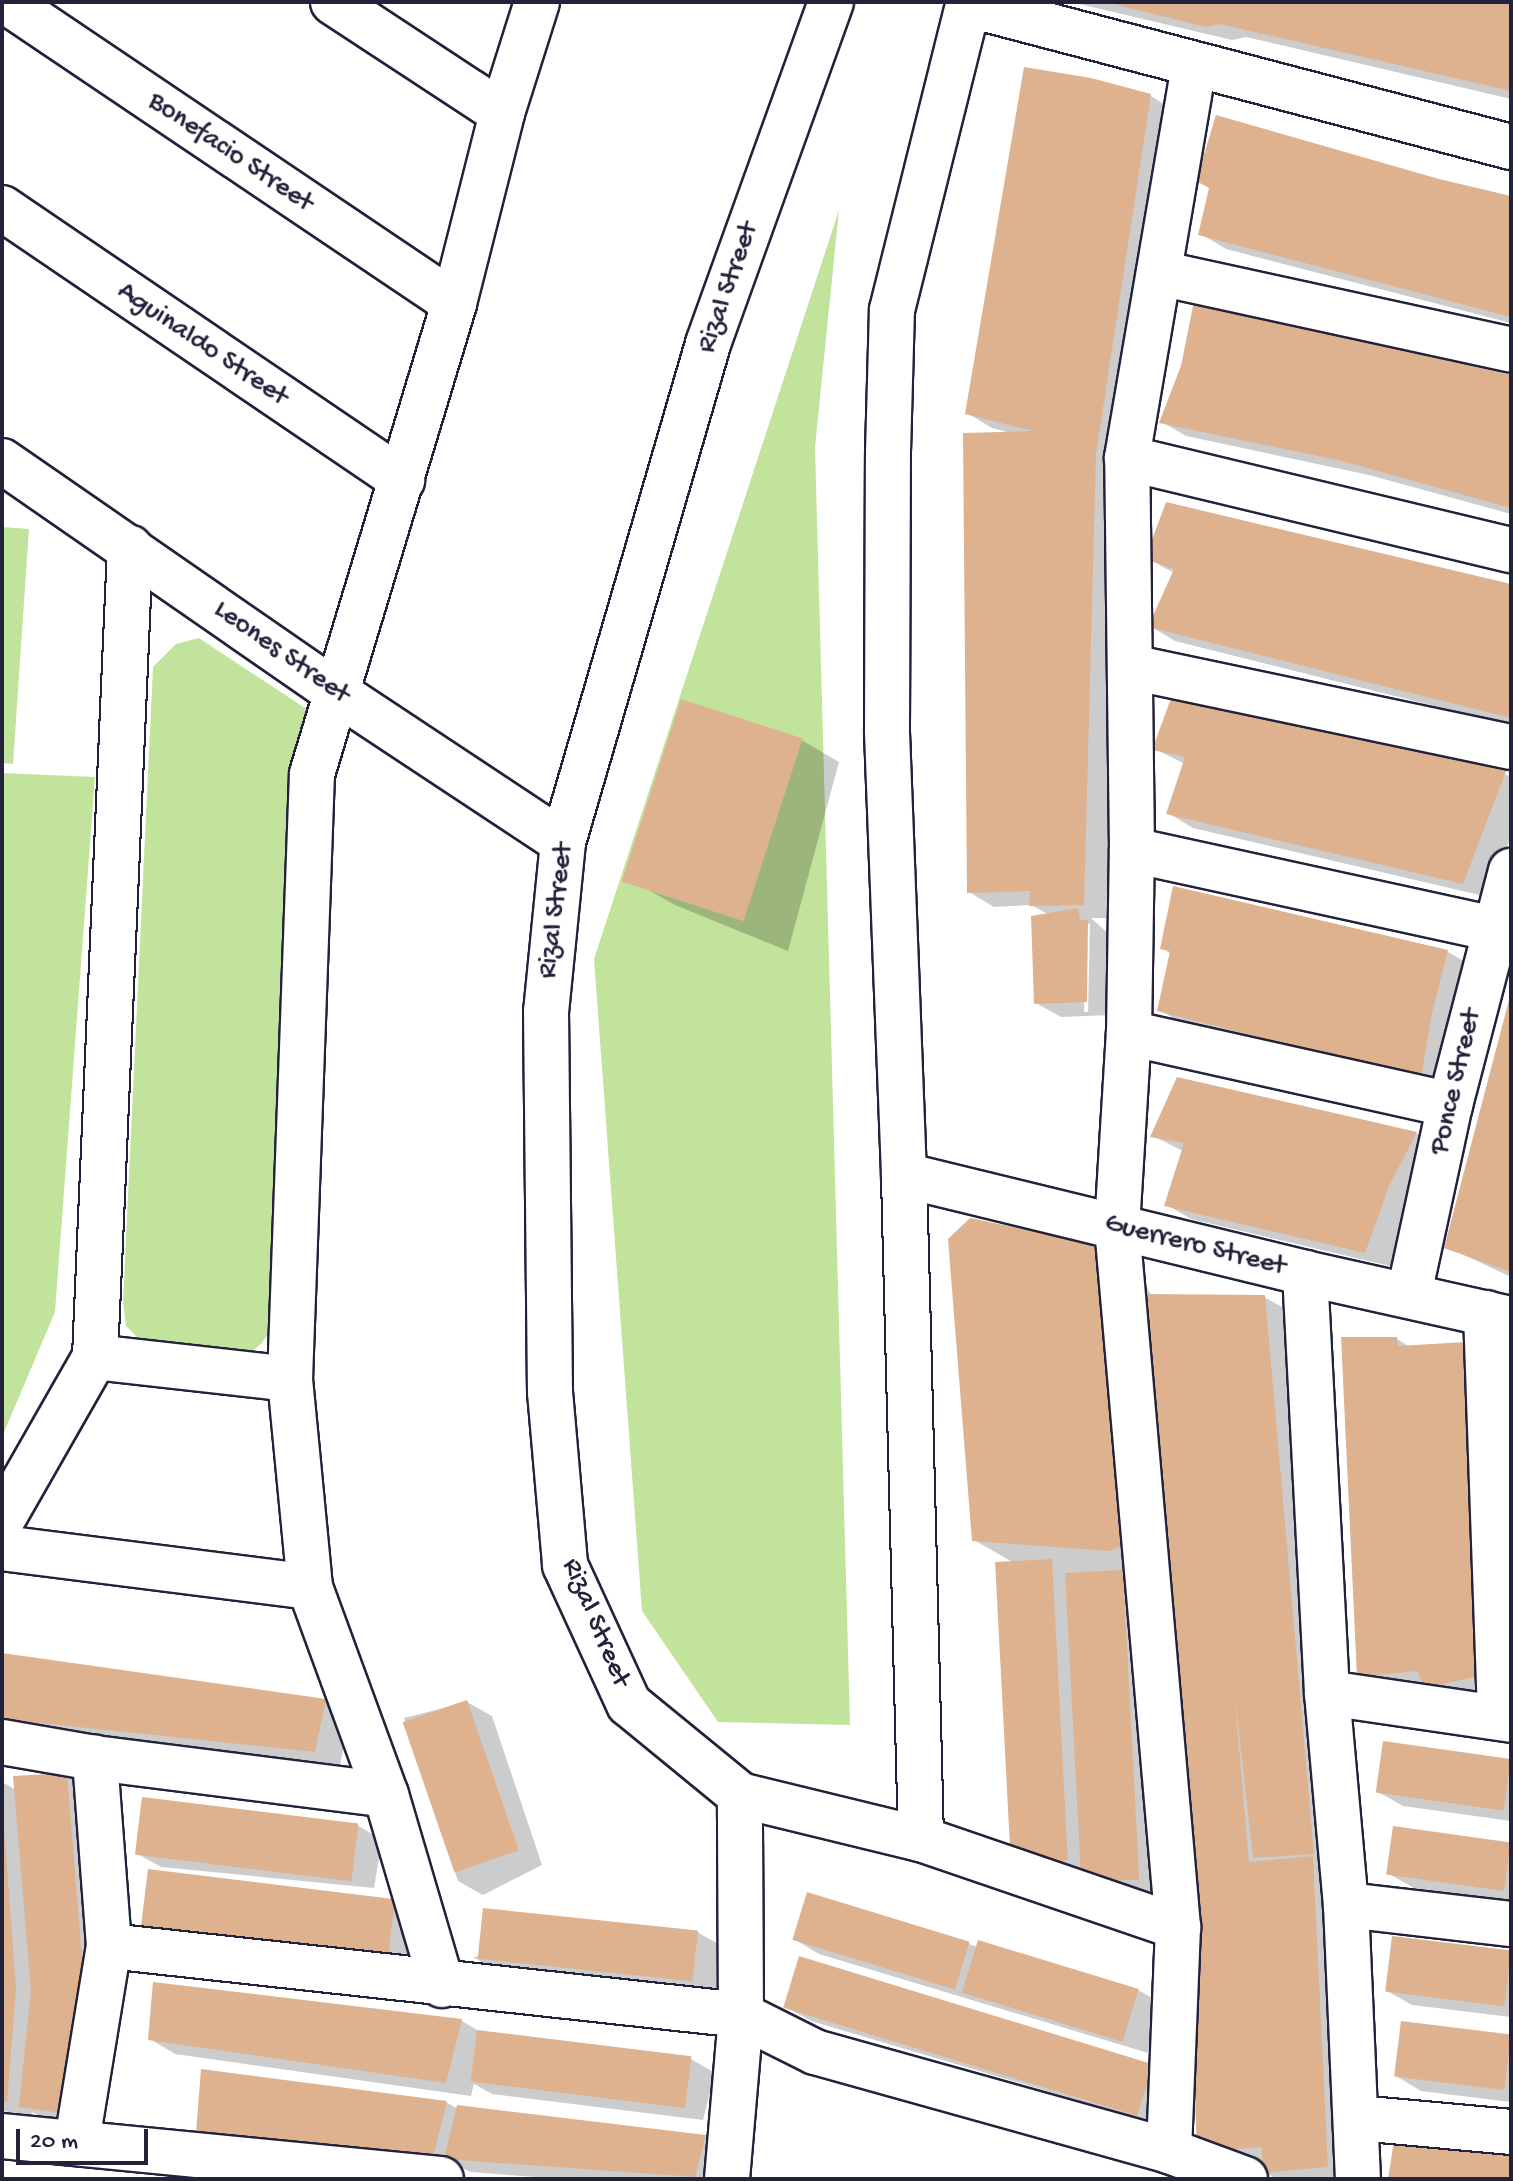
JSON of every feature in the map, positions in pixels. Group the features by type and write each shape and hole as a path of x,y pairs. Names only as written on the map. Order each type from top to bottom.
{"street":[{"name":"Bonefacio Street","path":"7,2 454,303"},
{"path":"333,2 502,113"},
{"path":"442,1985 386,1795 310,1587 290,1379 312,774 454,303 502,113 537,2"},
{"name":"Rizal Street","path":"740,1795 629,1704 565,1565 550,1392 546,1027 563,842 708,344 831,2"},
{"path":"921,1839 904,1175 887,730 892,310 970,3 1194,66 1511,147"},
{"path":"1169,2151 1178,1927 1117,1227 1129,1033 1132,850 1127,458 1194,66"},
{"name":"Aguinaldo Street","path":"2,208 402,480"},
{"path":"1159,273 1511,350"},
{"path":"1127,458 1511,550"},
{"name":"Leones Street","path":"2,461 336,692 563,842"},
{"path":"2,1520 95,1357 130,548"},
{"path":"1131,667 1511,747"},
{"path":"1132,850 1494,929"},
{"name":"Ponce Street","path":"1409,1294 1450,1105 1511,871"},
{"path":"1129,1033 1450,1105"},
{"name":"Guerrero Street","path":"904,1175 1305,1273 1499,1316"},
{"path":"1305,1273 1327,1693 1346,1905 1358,2118 1358,2179"},
{"path":"1327,1693 1506,1719 1499,1316"},
{"path":"95,1357 290,1379"},
{"path":"2,1548 310,1587"},
{"path":"2,1742 95,1758 386,1795"},
{"path":"77,2141 109,1946 95,1758"},
{"path":"727,2179 741,2015 740,1795 921,1839 1178,1927"},
{"path":"1346,1905 1511,1924"},
{"path":"109,1946 442,1985 741,2015 815,2052 1169,2151 1245,2179"},
{"path":"1358,2118 1511,2132"},
{"path":"2,2136 441,2179"}],"green space":[{"path":"839,210 815,447 850,1725 718,1722 642,1611 594,959"},
{"path":"2,527 29,529 13,764 2,763"},
{"path":"199,638 308,710 279,1319 261,1344 238,1361 139,1339 126,1326 123,1303 153,667 176,644"},
{"path":"2,773 95,777 55,1312 2,1437"}],"building":[{"path":"1105,2 1511,2 1511,91 1220,24 1206,27"},
{"path":"1024,67 1091,78 1151,94 1096,454 1084,905 1029,906 1030,891 967,893 963,433 1033,431 965,414"},
{"path":"1216,115 1439,179 1511,196 1511,317 1198,235 1209,188 1196,181"},
{"path":"1194,301 1511,375 1511,508 1342,461 1159,423 1181,366"},
{"path":"1166,502 1511,584 1511,718 1148,627 1174,569 1145,559"},
{"path":"1173,693 1506,771 1463,884 1166,814 1185,757 1152,750"},
{"path":"681,699 803,739 743,921 622,882"},
{"path":"1173,886 1448,950 1432,1013 1421,1078 1157,1011 1170,951 1160,949"},
{"path":"1078,908 1080,920 1088,920 1087,1002 1034,1004 1031,916"},
{"path":"1511,996 1511,1272 1444,1248"},
{"path":"1177,1077 1417,1132 1389,1186 1365,1253 1164,1206 1184,1143 1150,1137"},
{"path":"970,1218 1090,1243 1101,1256 1106,1271 1121,1546 1111,1551 972,1541 948,1239"},
{"path":"1144,1294 1265,1295 1314,1854 1253,1858 1234,1689 1249,1862 1313,1856 1328,2167 1262,2173 1262,2147 1197,2152 1186,1839"},
{"path":"1341,1337 1397,1337 1398,1346 1466,1342 1478,1676 1425,1688 1417,1671 1357,1677"},
{"path":"1052,1559 1068,1861 1011,1864 995,1562"},
{"path":"1123,1570 1139,1880 1081,1883 1065,1573"},
{"path":"2,1653 326,1699 315,1752 2,1719"},
{"path":"467,1700 519,1850 454,1872 403,1722"},
{"path":"1383,1741 1511,1759 1504,1810 1376,1792"},
{"path":"67,1773 84,1983 62,2113 19,2107 31,1990 13,1776"},
{"path":"142,1797 358,1824 351,1881 135,1855"},
{"path":"2,1800 16,1989 7,2102 2,2101"},
{"path":"1393,1826 1511,1843 1504,1891 1386,1875"},
{"path":"148,1869 395,1899 388,1959 141,1929"},
{"path":"807,1892 970,1942 955,1990 792,1940"},
{"path":"483,1908 698,1931 692,1981 478,1959"},
{"path":"1392,1936 1511,1951 1504,2006 1385,1992"},
{"path":"978,1940 1139,1989 1123,2042 962,1993"},
{"path":"799,1956 1153,2064 1137,2116 783,2008"},
{"path":"153,1982 462,2019 446,2083 148,2040"},
{"path":"1401,2021 1511,2035 1504,2090 1394,2077"},
{"path":"477,2030 691,2056 685,2108 471,2082"},
{"path":"201,2069 447,2101 433,2157 196,2133"},
{"path":"457,2105 706,2135 695,2177 444,2159"},
{"path":"1395,2134 1511,2146 1511,2179 1388,2179"}]}
